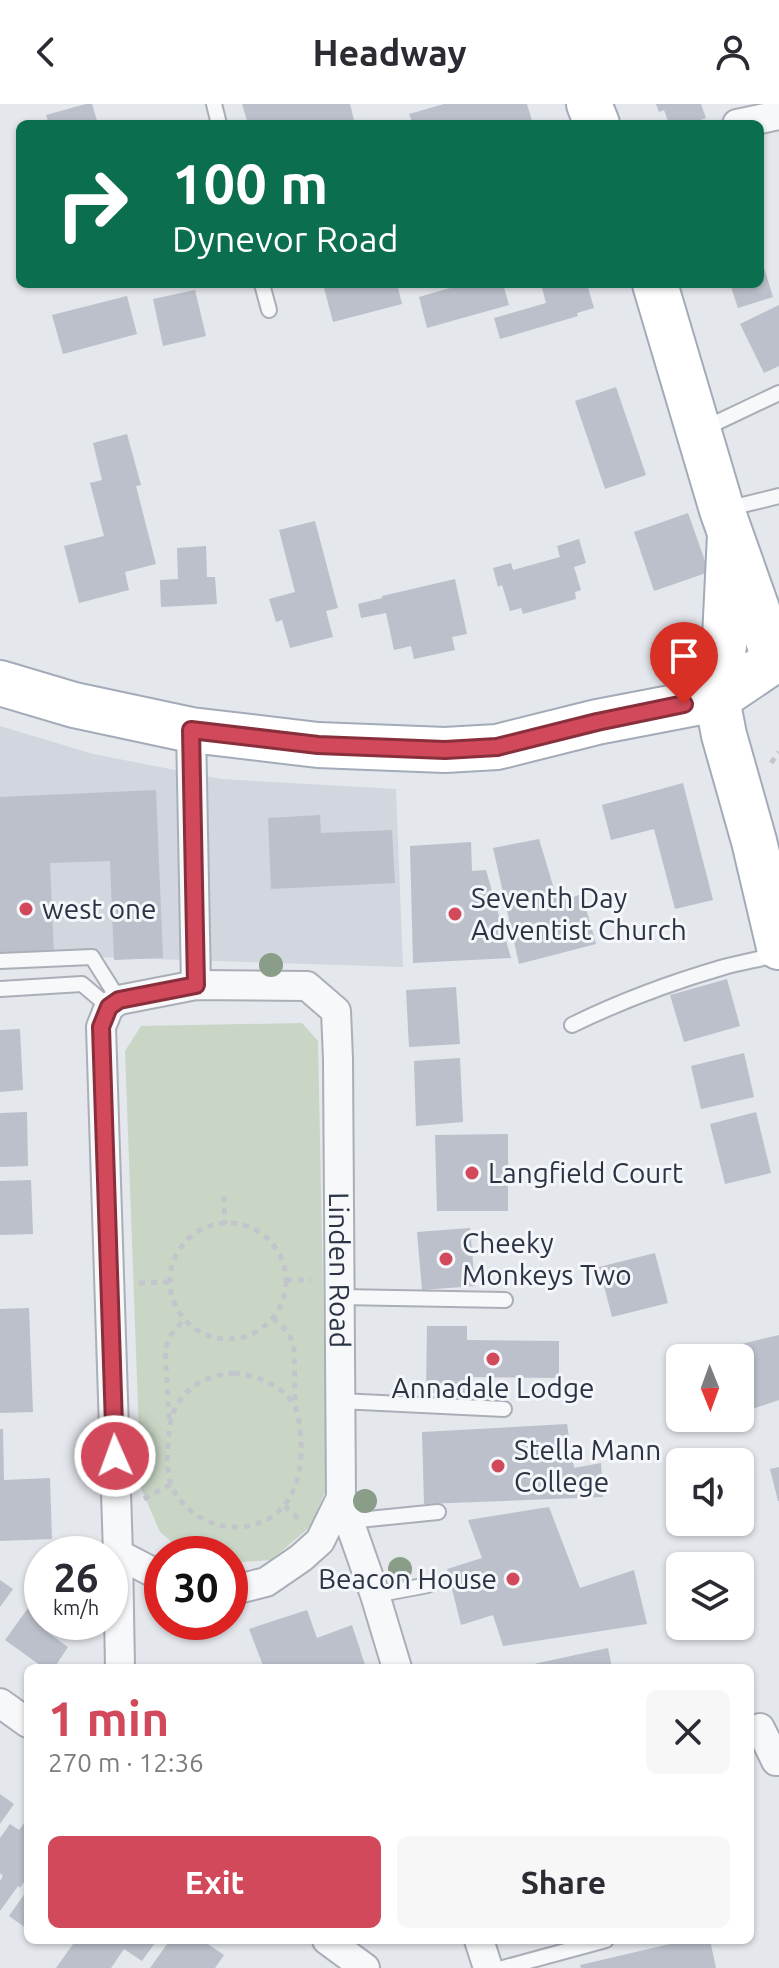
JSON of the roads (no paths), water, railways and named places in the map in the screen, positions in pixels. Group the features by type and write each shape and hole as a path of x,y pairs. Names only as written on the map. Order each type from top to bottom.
{"main road":[{"path":"0,683 74,705 191,730 318,745 393,749 497,747 597,722 717,699 777,660 726,523 656,288"},
{"path":"726,523 725,638 717,699 779,947"}],"street":[{"path":"740,116 779,115"},
{"path":"191,730 196,985"},
{"name":"Linden Road","path":"114,1003 196,985 307,986 336,1011 340,1401 345,1509 396,1664"},
{"path":"114,1003 101,1027 117,1536"},
{"path":"248,1586 266,1582 301,1558 320,1541 345,1509"},
{"path":"120,1640 120,1664"},
{"path":"0,1703 24,1720"},
{"path":"760,1728 776,1761 779,1761"},
{"path":"332,1944 365,1968"},
{"path":"480,1944 488,1968"}],"lane":[{"path":"263,288 269,310"},
{"path":"700,431 779,393"},
{"path":"726,523 779,496"},
{"path":"572,1025 612,1005 675,982 779,954"},
{"path":"0,961 92,957 114,1003"},
{"path":"0,989 82,984 114,1003"},
{"path":"340,1297 505,1300"},
{"path":"340,1401 504,1409"},
{"path":"345,1509 438,1512"},
{"path":"375,1595 428,1585"},
{"path":"503,1968 591,1944"}],"place":[{"name":"west one","path":"26,909"},
{"name":"Seventh Day Adventist Church","path":"455,914"},
{"name":"Langfield Court","path":"472,1173"},
{"name":"Cheeky Monkeys Two","path":"446,1259"},
{"name":"Annadale Lodge","path":"493,1359"},
{"name":"Stella Mann College","path":"498,1466"},
{"name":"Beacon House","path":"513,1579"}]}
